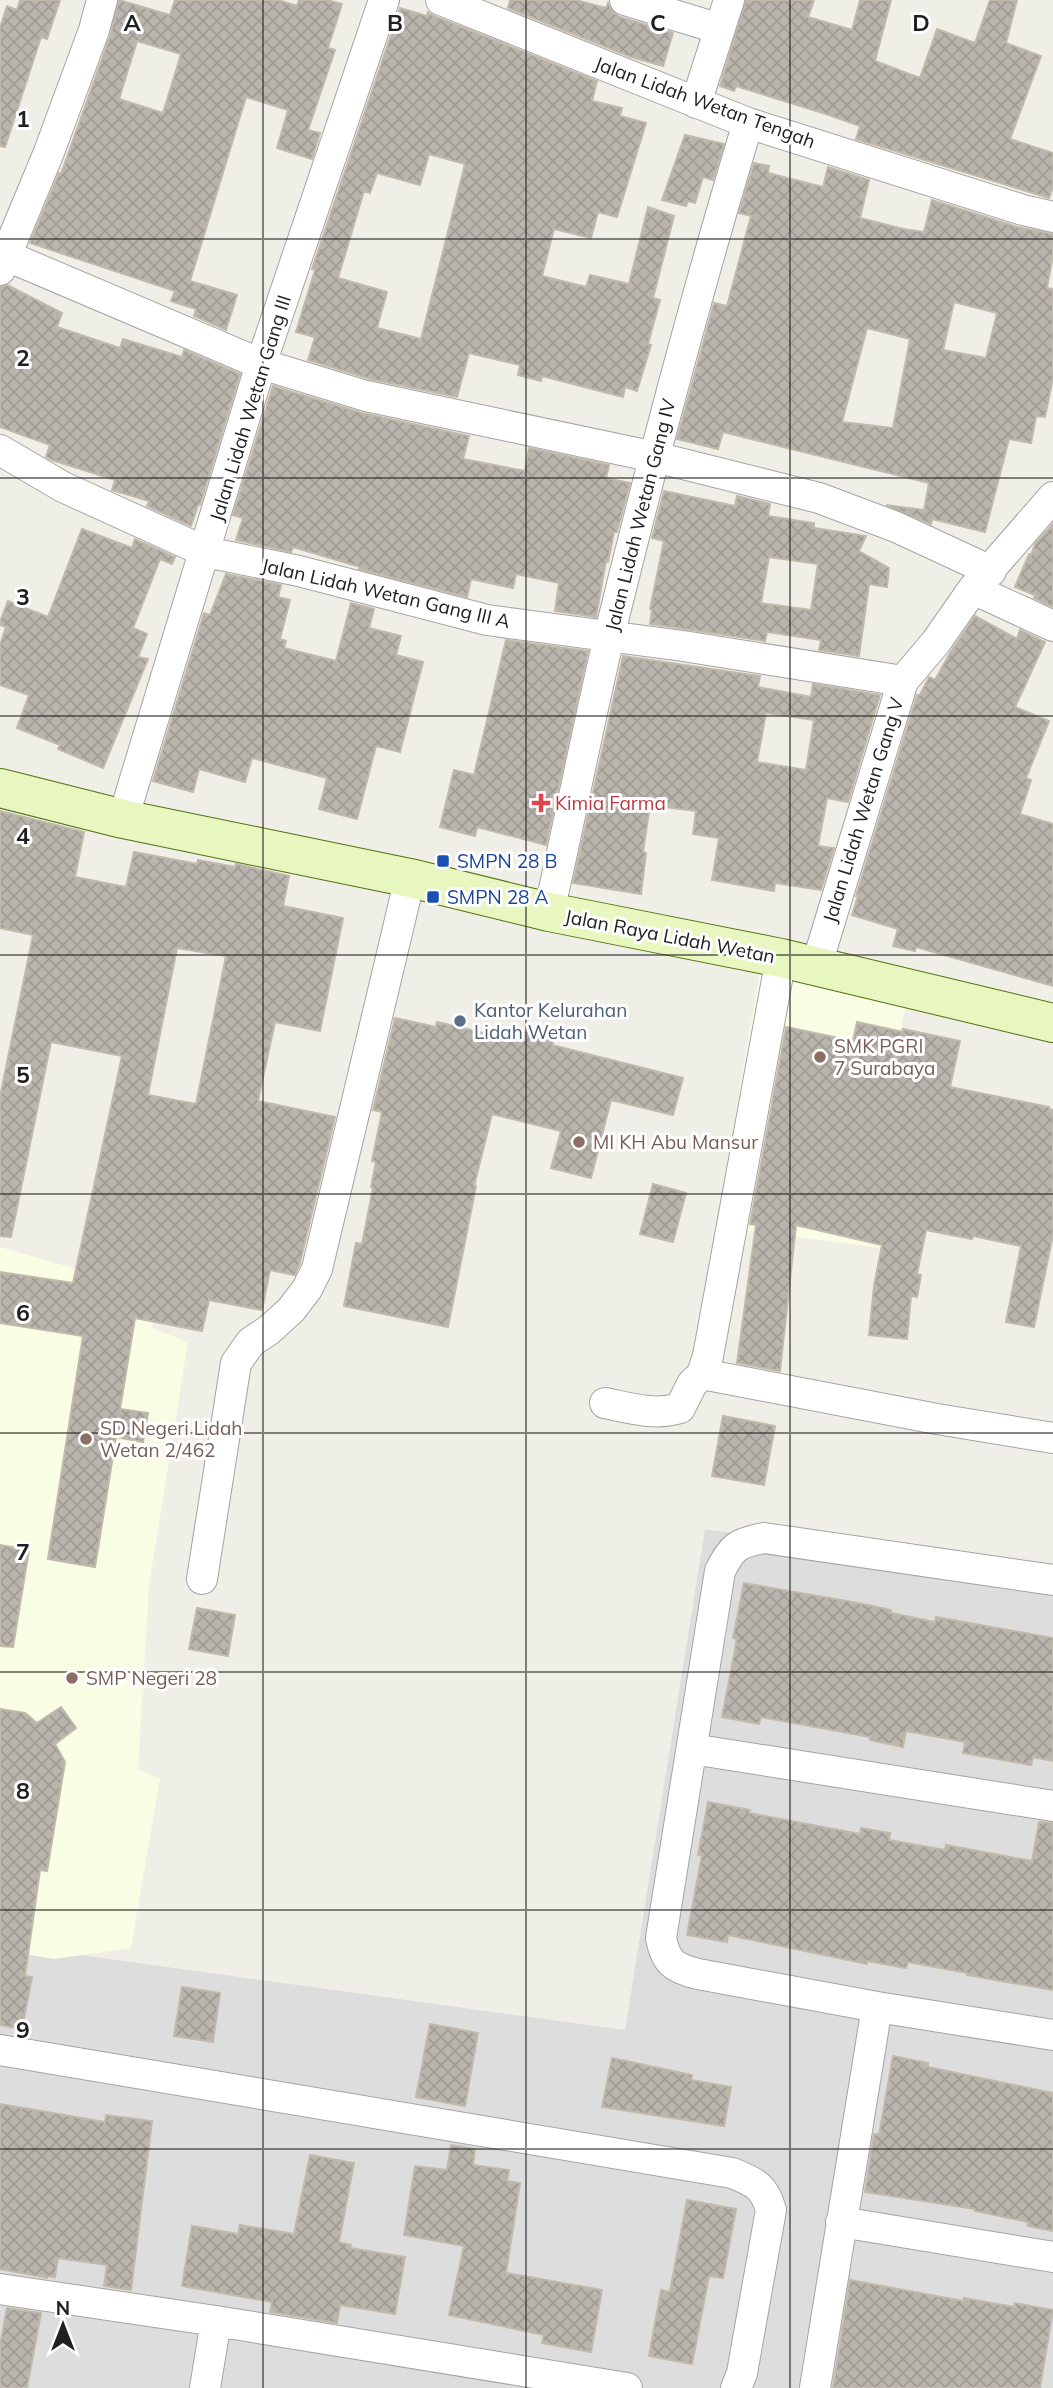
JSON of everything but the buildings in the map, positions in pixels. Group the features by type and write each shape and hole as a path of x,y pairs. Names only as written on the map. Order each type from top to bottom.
{"main road":[{"name":"Jalan Raya Lidah Wetan","path":"0,788 123,818 410,878 549,912 799,962 1053,1023"}],"street":[{"path":"102,0 49,152 2,259 261,364 366,396 655,457 819,498 895,527 1053,626"},
{"name":"Jalan Lidah Wetan Gang III","path":"123,818 261,364 384,0"},
{"name":"Jalan Lidah Wetan Tengah","path":"441,0 492,9 696,103 748,123 1010,206 1053,217"},
{"path":"625,0 720,29"},
{"path":"696,103 729,0"},
{"name":"Jalan Lidah Wetan Gang IV","path":"549,912 610,636 655,457 699,284 748,123"},
{"name":"Jalan Lidah Wetan Gang III A","path":"0,450 63,486 206,552 299,571 487,620 903,681"},
{"name":"Jalan Lidah Wetan Gang V","path":"605,1403 646,1411 680,1408 692,1384 702,1374 799,962 903,681 982,580 1053,498"},
{"path":"202,1579 236,1363 251,1342 269,1331 291,1310 307,1289 317,1269 410,878"},
{"path":"702,1374 937,1419 1053,1438"},
{"path":"1053,1580 764,1538 744,1542 730,1551 720,1571 662,1938 665,1955 678,1969 698,1974 877,2007 1053,2035"},
{"path":"692,1749 1053,1806"},
{"path":"815,2388 877,2007"},
{"path":"0,2050 732,2173 755,2182 767,2197 771,2210 742,2372 736,2388"},
{"path":"841,2222 1053,2257"},
{"path":"0,2289 627,2388"},
{"path":"205,2388 216,2321"}],"shaded area":[{"name":"SMK PGRI 7 Surabaya","path":"760,971 907,1000 883,1113 908,1119 882,1248 716,1227"},
{"path":"0,1247 159,1293 152,1328 188,1342 149,1586 138,1770 160,1778 131,1948 55,1959 0,1950"},
{"path":"705,1529 1053,1577 1053,2388 0,2388 0,1944 625,2030"}],"place":[{"name":"Kimia Farma","path":"541,803"},
{"name":"SMPN 28 B","path":"443,861"},
{"name":"SMPN 28 A","path":"433,897"},
{"name":"Kantor Kelurahan Lidah Wetan","path":"460,1021"},
{"name":"SMK PGRI 7 Surabaya","path":"820,1057"},
{"name":"MI KH Abu Mansur","path":"579,1142"},
{"name":"SD Negeri Lidah Wetan 2/462","path":"86,1439"},
{"name":"SMP Negeri 28","path":"72,1678"}]}
